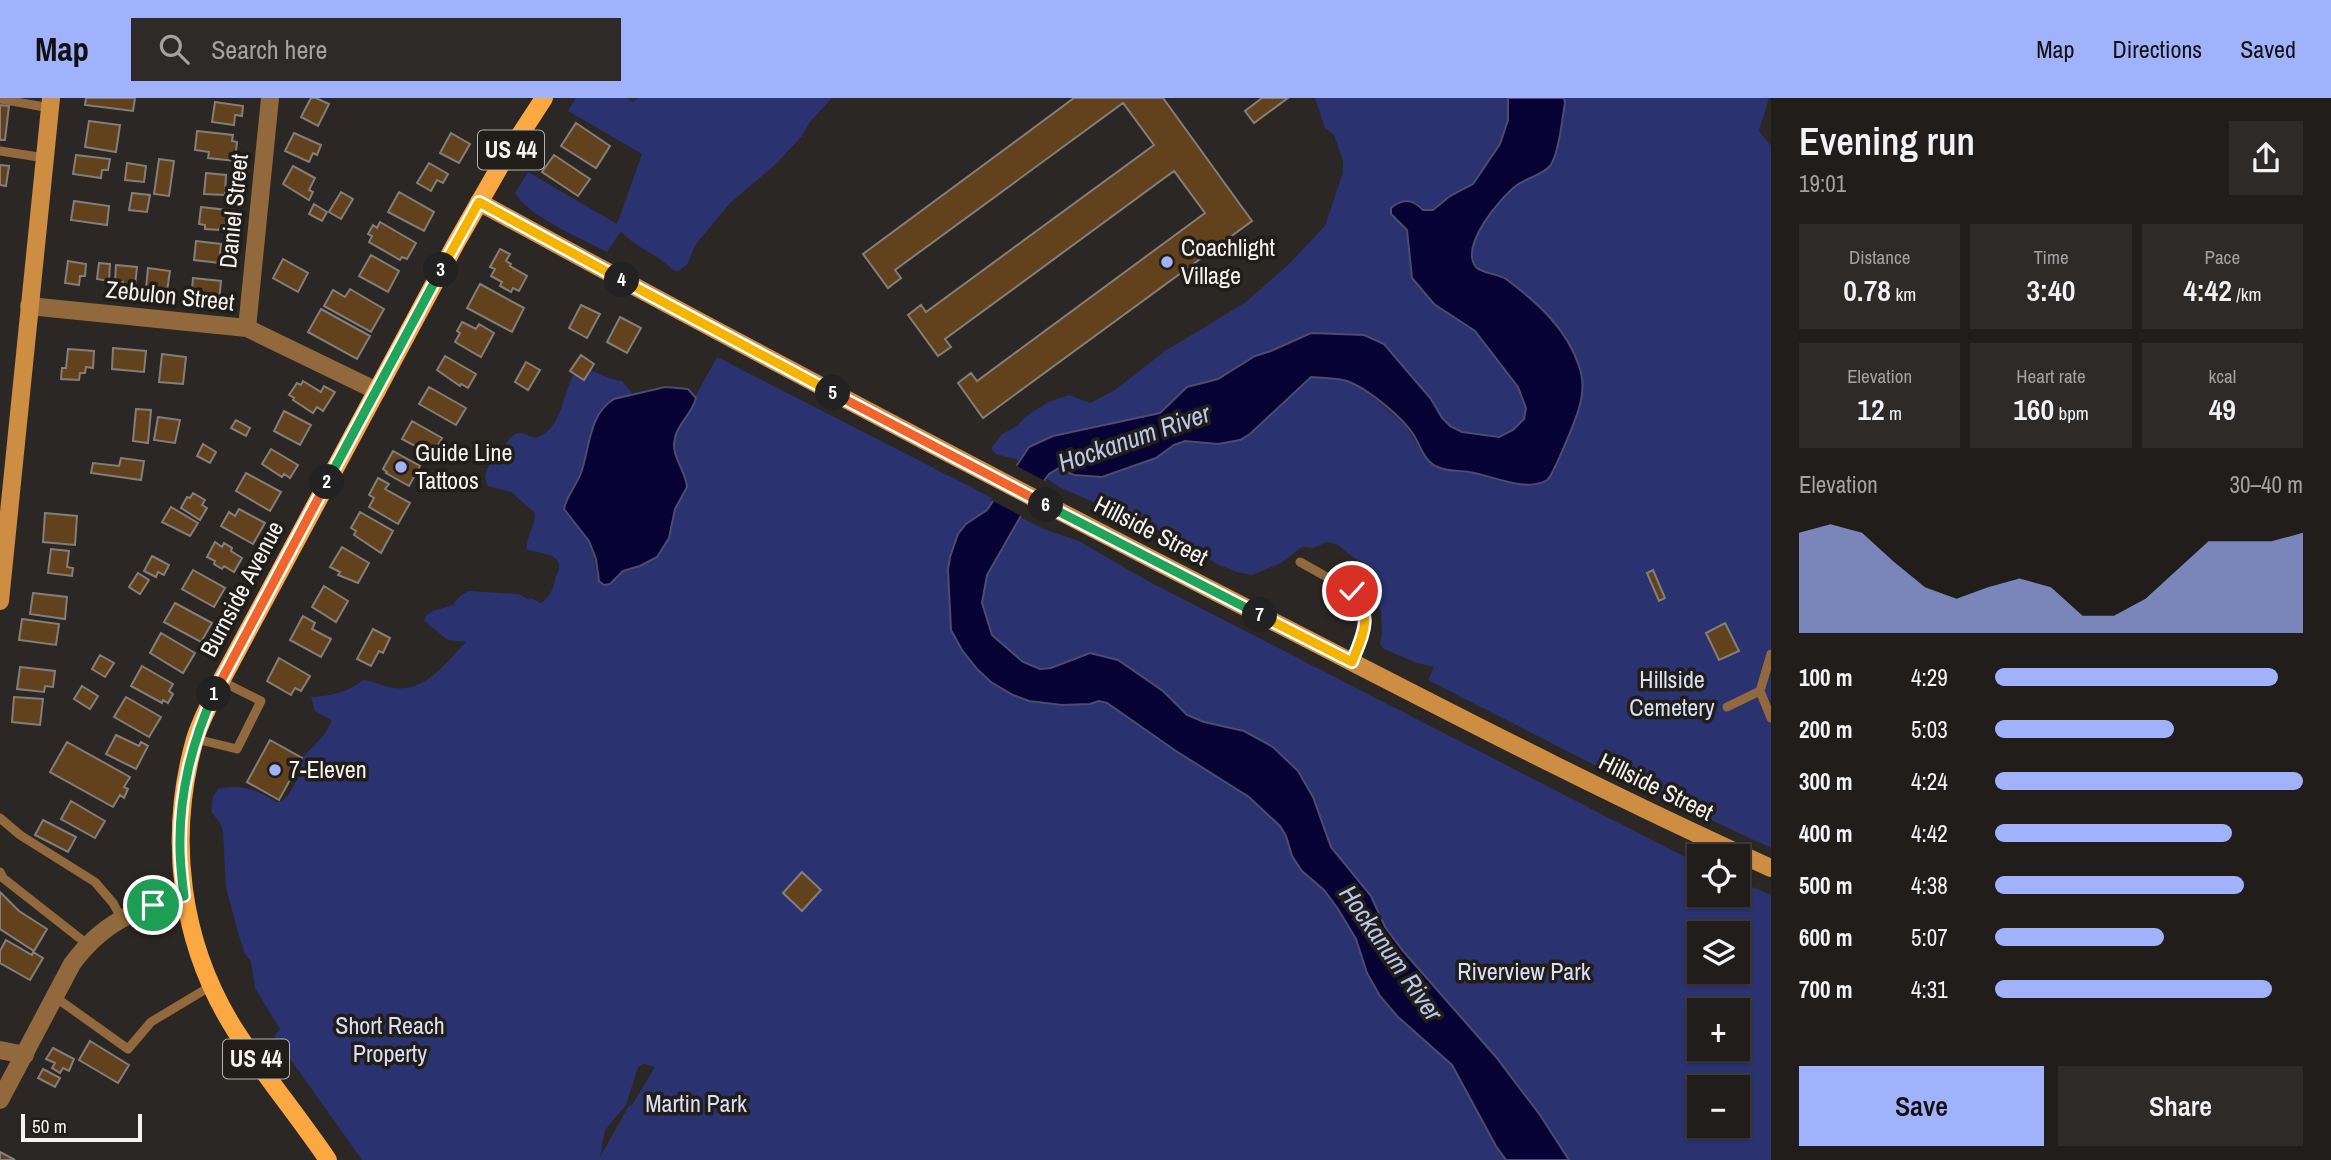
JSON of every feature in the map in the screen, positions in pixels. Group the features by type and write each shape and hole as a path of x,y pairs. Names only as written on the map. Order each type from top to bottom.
{"main road":[{"name":"Burnside Avenue","path":"328,1160 235,1030 211,986 197,951 184,896 180,846 184,789 196,738 221,681 479,202 544,98"},
{"path":"0,601 51,103"},
{"name":"Hillside Street","path":"479,202 740,344 1044,504 1682,828 1771,868"}],"street":[{"name":"Daniel Street","path":"247,328 270,98"},
{"name":"Zebulon Street","path":"29,306 247,328 377,391"},
{"path":"0,1100 72,964 87,944 101,931 122,919 153,905 184,896"},
{"path":"0,1051 25,1055"}],"lane":[{"path":"0,99 51,103"},
{"path":"0,151 45,158"},
{"path":"1300,562 1352,591 1361,601 1366,628 1352,662"},
{"path":"1771,654 1760,691 1771,718"},
{"path":"196,738 237,749 261,701 221,681"},
{"path":"1727,707 1771,688"},
{"path":"0,818 20,835 95,881 122,919"},
{"path":"0,872 3,878 87,944"},
{"path":"55,997 128,1049 151,1022 211,986"}],"green space":[{"path":"576,98 627,98 633,102 638,98 832,98 776,164 730,203 696,244 687,265 678,271 633,242 621,231 607,252 543,218 521,202 515,193 528,172 617,224 642,154 568,111"},
{"path":"1315,98 1508,98 1508,120 1500,144 1473,184 1450,196 1433,210 1423,210 1416,202 1391,213 1408,234 1410,273 1475,331 1518,387 1526,408 1524,419 1513,430 1494,437 1462,432 1442,418 1431,399 1384,344 1312,333 1255,356 1218,379 1187,387 1160,413 1029,447 1019,460 996,454 991,448 1002,434 1048,402 1069,395 1090,403 1115,390 1165,351 1246,302 1288,265 1325,226 1343,172 1343,161 1334,135 1325,128"},
{"name":"Hillside Cemetery","path":"1564,98 1769,98 1759,131 1771,146 1771,848 1608,772 1428,680 1434,667 1384,649 1380,644 1381,611 1369,587 1368,565 1338,545 1328,542 1313,548 1302,547 1281,563 1252,575 1237,572 1217,564 1176,538 1061,488 1047,479 1049,474 1059,468 1074,475 1096,475 1156,458 1174,445 1185,441 1218,444 1240,440 1250,434 1311,377 1344,380 1363,389 1405,425 1428,461 1448,470 1470,472 1515,484 1555,471 1567,337 1528,295 1500,275 1481,270 1473,256 1473,246 1484,222 1502,199 1517,185 1550,166 1560,136"},
{"path":"717,357 1002,503 1000,507 1044,529 1079,541 1146,580 1687,858 1687,907 1750,907 1750,886 1771,895 1771,1160 362,1160 274,1036 280,1029 255,988 251,961 245,954 226,887 223,832 211,811 213,797 218,789 234,787 256,791 276,802 282,801 289,794 301,772 303,757 324,735 332,721 315,711 311,697 338,693 363,680 406,688 435,674 466,642 448,640 424,621 433,611 453,605 468,591 519,594 541,603 547,598 559,571 559,563 552,556 527,549 535,513 511,492 488,486 485,476 491,463 514,435 522,433 536,438 545,434 556,420 574,374 588,371 622,381 632,393 608,403 590,432 579,478 564,506 568,515 695,397","holes":["592,547 630,568 604,585 596,573","644,1064 655,1067 632,1105 628,1107 600,1157 605,1130 626,1105 638,1067"]}],"water":[{"name":"Hockanum River","path":"1508,98 1564,98 1565,103 1558,145 1550,166 1517,185 1501,200 1477,235 1472,258 1476,267 1506,279 1550,317 1567,340 1579,366 1582,387 1579,408 1547,480 1539,484 1519,484 1433,465 1408,427 1371,394 1343,380 1311,377 1250,434 1240,440 1218,444 1185,441 1174,445 1156,458 1102,477 1074,475 1059,468 1049,474 1030,500 987,575 982,603 992,635 1023,662 1040,669 1051,668 1090,653 1118,660 1163,691 1187,715 1204,722 1244,731 1273,747 1298,771 1313,797 1331,847 1371,896 1385,927 1496,1057 1540,1115 1569,1160 1506,1160 1452,1065 1397,1016 1380,996 1367,973 1356,939 1338,909 1324,890 1302,871 1292,856 1280,826 1249,797 1107,703 1099,701 1062,705 1029,701 1013,695 991,682 978,670 951,630 948,570 958,534 966,524 987,510 1029,447 1053,436 1160,413 1187,387 1218,379 1255,356 1311,333 1364,335 1384,344 1431,399 1442,418 1462,432 1499,437 1513,430 1524,419 1526,408 1518,387 1475,331 1434,304 1412,278 1407,230 1391,214 1391,208 1404,201 1412,202 1423,210 1433,210 1450,196 1473,184 1500,144 1508,120"},
{"path":"665,387 688,389 696,398 674,444 687,487 675,509 669,538 657,557 623,571 610,584 604,585 599,581 596,559 589,541 564,509 565,504 581,473 591,433 605,406 614,399"}],"pier":[{"path":"1013,464 1047,482 1025,518 991,500"}],"building":[{"path":"86,98 135,98 133,111 85,105"},
{"path":"311,98 329,104 318,126 301,117"},
{"name":"Coachlight Village","path":"1074,98 1163,98 1252,221 983,418 958,383 971,373 977,381 1205,213 1174,171 945,339 951,347 938,356 908,315 921,305 926,312 1154,145 1123,103 895,270 901,278 888,288 863,254"},
{"path":"1262,98 1288,98 1254,123 1245,111"},
{"path":"215,102 243,106 242,116 235,115 234,125 212,122"},
{"path":"0,105 9,106 5,140 0,140"},
{"path":"89,121 120,125 116,152 85,147"},
{"path":"576,123 610,146 596,168 561,146"},
{"path":"197,131 233,135 232,141 237,142 235,161 208,158 209,152 195,150"},
{"path":"294,133 321,145 317,155 313,153 309,162 285,151"},
{"path":"451,133 470,144 459,163 440,153"},
{"path":"76,155 110,159 108,170 102,170 101,178 73,174"},
{"path":"554,155 590,179 578,196 542,172"},
{"path":"159,159 174,161 169,196 154,194"},
{"path":"127,163 146,166 144,182 125,180"},
{"path":"429,163 448,174 443,183 437,180 431,191 417,183"},
{"path":"0,165 9,166 6,186 0,185"},
{"path":"293,166 315,178 309,190 313,192 309,200 283,184"},
{"path":"206,173 226,175 225,195 204,194"},
{"path":"341,192 353,199 341,219 329,212"},
{"path":"399,192 434,212 424,231 388,212"},
{"path":"132,193 150,195 147,212 129,210"},
{"path":"74,201 109,206 107,225 71,220"},
{"path":"314,204 327,212 322,221 309,214"},
{"path":"201,207 227,210 225,227 220,227 219,230 205,229 205,225 199,224"},
{"path":"380,222 416,243 407,259 402,257 400,260 369,242 372,236 368,234 373,225 377,228"},
{"path":"196,241 221,244 219,263 194,260"},
{"path":"500,249 510,254 506,261 510,266 527,276 519,291 513,288 511,292 500,286 502,282 491,276 495,269 490,267"},
{"path":"371,255 399,271 388,292 359,276"},
{"path":"283,259 308,273 298,292 273,278"},
{"path":"68,261 86,264 85,276 80,276 79,285 65,283"},
{"path":"99,263 110,264 109,281 97,279"},
{"path":"116,265 137,267 134,296 122,295 123,282 115,282"},
{"path":"148,268 170,271 167,291 146,288"},
{"path":"193,278 221,281 219,302 191,300"},
{"path":"480,284 524,308 512,332 467,308"},
{"path":"350,289 384,309 371,332 324,306 333,290 345,297"},
{"path":"581,305 600,314 587,338 569,328"},
{"path":"321,309 370,336 357,359 308,332"},
{"path":"620,317 641,328 627,353 607,342"},
{"path":"462,322 476,329 479,324 494,333 481,357 455,342"},
{"path":"113,348 146,351 144,372 112,369"},
{"path":"68,349 94,351 93,368 86,367 85,373 80,373 79,380 61,379 62,368 66,368"},
{"path":"162,354 186,357 183,384 159,382"},
{"path":"581,355 594,364 584,380 570,371"},
{"path":"445,356 476,374 468,388 461,384 460,386 437,370"},
{"path":"526,362 540,370 528,390 515,382"},
{"path":"303,381 321,392 324,386 335,392 323,411 317,407 313,413 289,395 297,383 301,385"},
{"path":"429,387 466,408 456,425 419,404"},
{"path":"136,409 151,410 148,443 133,441"},
{"path":"284,411 311,425 300,445 274,431"},
{"path":"158,417 180,420 175,443 154,440"},
{"path":"236,420 250,428 246,436 231,428"},
{"path":"412,421 442,438 432,455 402,439"},
{"path":"203,444 216,452 210,463 197,456"},
{"path":"271,449 298,465 290,478 284,474 282,477 262,464"},
{"name":"Guide Line Tattoos","path":"393,451 420,466 409,486 383,469"},
{"path":"121,458 144,461 141,480 91,473 93,463 119,466"},
{"path":"246,473 281,492 270,511 236,491"},
{"path":"378,478 389,484 385,489 410,503 398,524 369,507 374,498 369,495"},
{"path":"193,493 205,500 202,505 207,508 200,520 181,508 187,497 190,498"},
{"path":"171,507 198,523 190,536 162,522"},
{"path":"239,509 265,523 253,544 221,526 229,512 235,516"},
{"path":"360,512 393,531 381,553 354,535 356,531 351,528"},
{"path":"45,513 77,516 75,545 43,542"},
{"path":"215,542 222,547 224,543 242,558 234,572 224,566 222,569 207,557"},
{"path":"342,547 369,563 358,583 338,575 340,572 330,567"},
{"path":"51,549 69,551 67,567 73,568 72,576 48,573"},
{"path":"152,556 169,565 164,575 158,572 156,577 144,571"},
{"path":"193,570 225,588 214,607 182,589"},
{"path":"1653,570 1665,598 1659,601 1647,573"},
{"path":"138,573 149,580 140,594 129,587"},
{"path":"324,586 348,601 336,622 312,607"},
{"path":"33,593 67,597 65,619 30,614"},
{"path":"175,603 212,623 201,642 164,622"},
{"path":"303,616 315,623 312,629 331,639 321,657 290,640"},
{"path":"22,619 59,624 56,645 19,640"},
{"path":"1725,623 1739,651 1719,660 1706,633"},
{"path":"373,629 390,638 383,653 379,651 371,666 357,659"},
{"path":"161,633 195,653 183,673 150,653"},
{"path":"100,655 114,663 105,677 92,669"},
{"path":"279,658 310,676 301,691 295,688 291,695 267,681"},
{"path":"142,666 173,684 169,691 173,694 168,703 163,700 162,703 131,686"},
{"path":"20,667 55,671 53,687 45,686 44,692 17,689"},
{"path":"82,686 98,696 90,709 74,699"},
{"path":"14,697 43,699 40,725 12,722"},
{"path":"126,697 161,717 149,737 114,717"},
{"path":"116,735 139,746 141,742 148,746 136,769 106,754"},
{"name":"7-Eleven","path":"270,740 302,758 279,800 247,782"},
{"path":"67,742 130,777 124,787 128,789 124,798 120,795 113,807 50,772"},
{"path":"71,801 105,821 95,838 61,819"},
{"path":"43,820 76,837 68,852 35,835"},
{"path":"802,872 821,890 802,911 783,893"},
{"path":"0,892 19,911 47,929 34,951 0,929"},
{"path":"6,940 32,955 33,952 43,958 30,980 0,963 0,951"},
{"path":"90,1041 129,1065 118,1083 79,1060"},
{"path":"53,1048 74,1059 69,1071 63,1068 60,1073 52,1068 55,1063 46,1059"},
{"path":"43,1069 60,1078 55,1087 38,1078"},
{"path":"0,1152 15,1160 0,1160"}],"place":[{"name":"Coachlight Village","path":"1167,262"},
{"name":"Guide Line Tattoos","path":"401,467"},
{"name":"7-Eleven","path":"275,770"}],"route":[{"path":"153,905 184,896 180,846 184,789 196,738 206,710 479,202 990,476 1352,662 1366,628 1361,601 1352,591"}],"park label":[{"name":"Riverview Park","path":"1524,972"},
{"name":"Short Reach Property","path":"390,1040"},
{"name":"Martin Park","path":"696,1104"}]}
